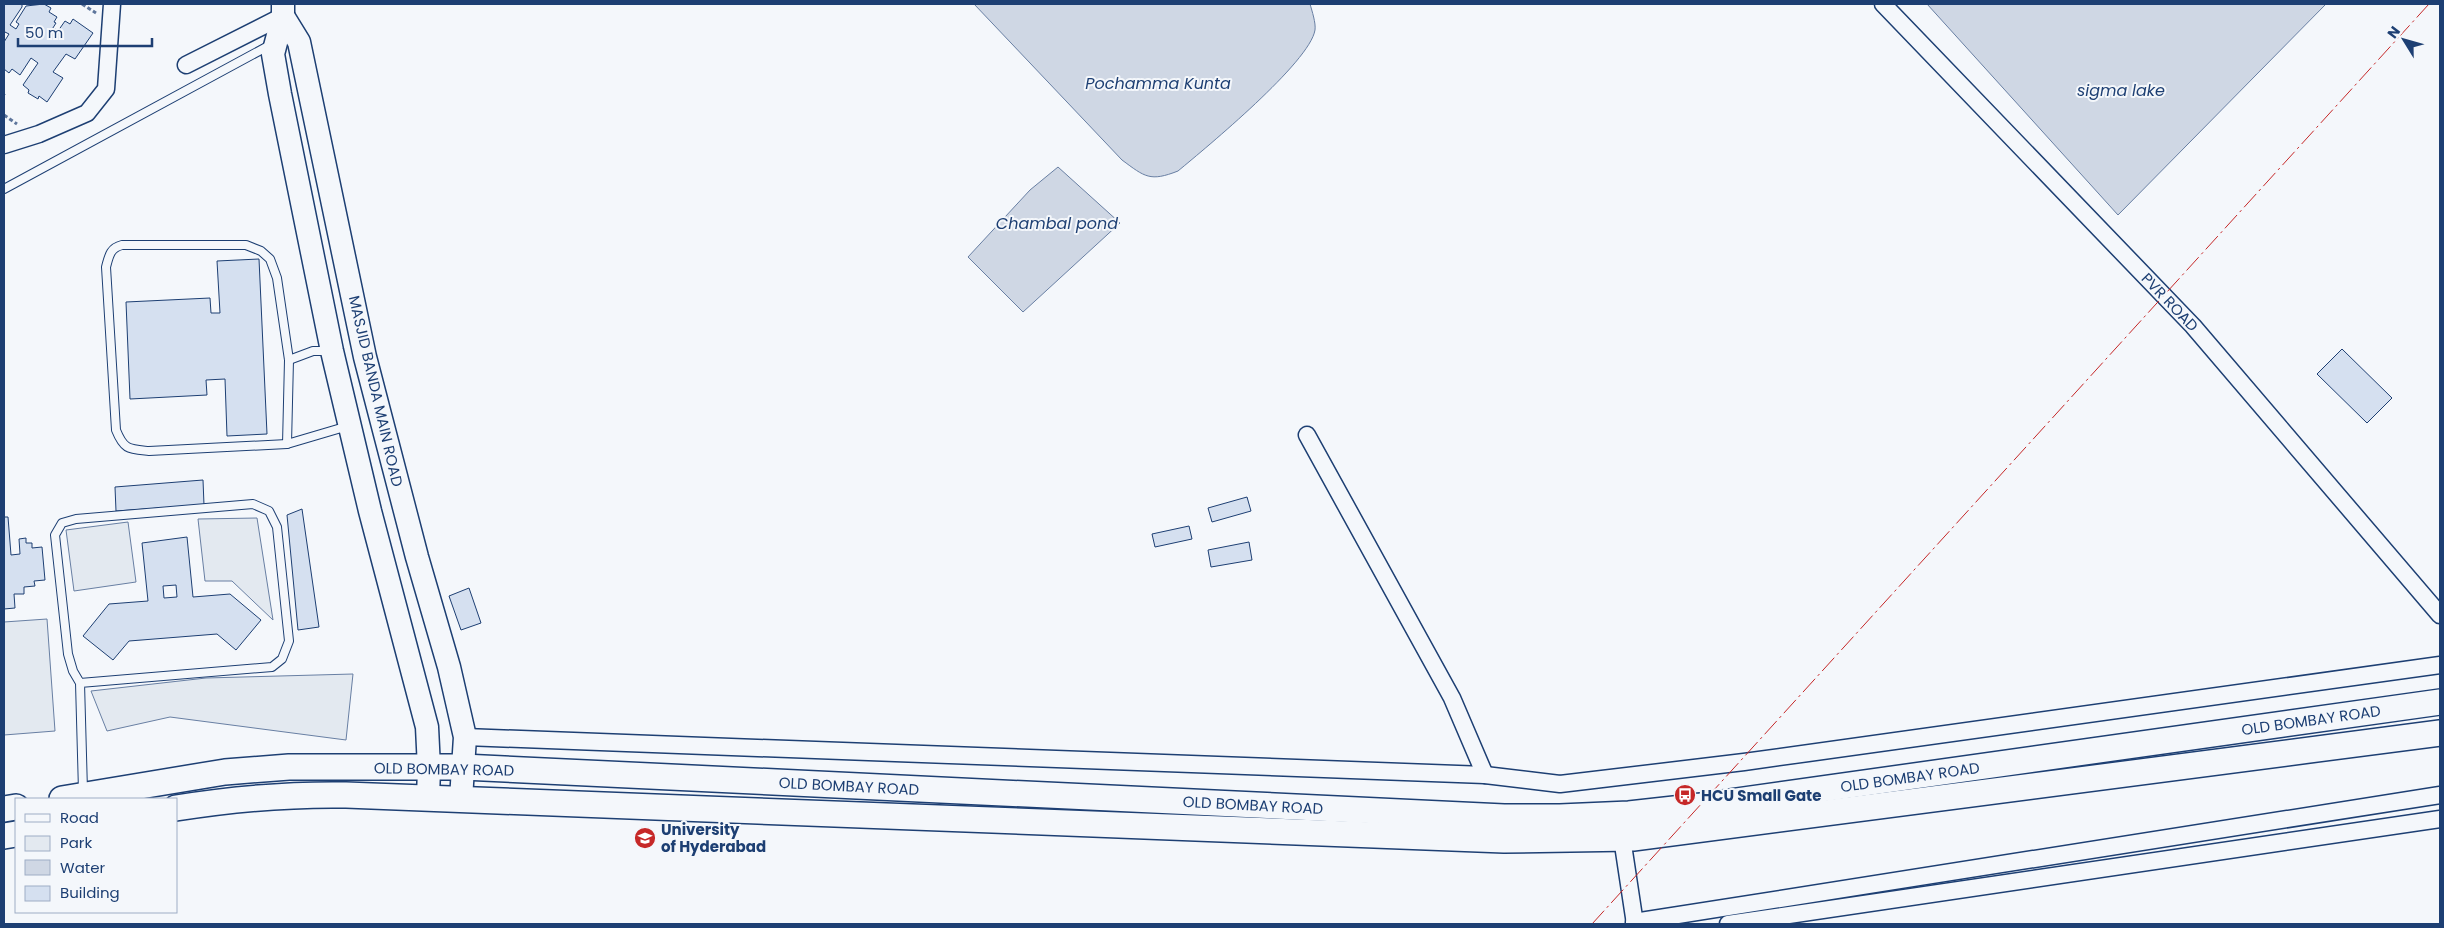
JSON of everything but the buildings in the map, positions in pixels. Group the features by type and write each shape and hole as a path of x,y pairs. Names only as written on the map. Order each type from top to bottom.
{"main road":[{"path":"283,10 273,54 332,351 427,727 428,798"},
{"name":"MASJID BANDA MAIN ROAD","path":"283,10 300,42 365,357 417,557 449,667 465,737 461,799"},
{"name":"OLD BOMBAY ROAD","path":"73,797 234,771 289,767 463,767 1504,817 1560,817 1629,814 1701,806 2440,702"},
{"name":"OLD BOMBAY ROAD","path":"178,808 232,799 291,794 1504,840 1622,838 1724,828 2440,733"}],"street":[{"path":"4,144 38,134 87,113 106,89 112,4"},
{"name":"PVR ROAD","path":"1883,4 2194,326 2440,615"},
{"path":"186,65 283,10"},
{"path":"1307,435 1452,698 1485,775"},
{"path":"465,737 1485,775 1560,784 1744,762 2440,665"},
{"path":"1622,838 1634,923 2440,795"},
{"path":"1728,924 2440,819"}],"lane":[{"path":"4,189 276,42"},
{"path":"287,444 289,360 277,278 270,259 261,251 246,245 194,247 122,245 114,247 109,254 106,267 113,392 116,430 121,443 130,450 149,451 287,444 350,426"},
{"path":"289,360 313,351 332,351"},
{"path":"73,797 80,683 73,671 66,644 55,535 62,523 76,519 254,504 269,511 277,527 289,642 282,659 272,668 80,683"}],"green space":[{"path":"257,518 273,620 232,581 205,581 198,519"},
{"path":"128,522 136,582 74,591 66,530"},
{"path":"47,619 55,731 4,735 4,622"},
{"path":"353,674 346,740 170,717 107,731 91,691 206,678"}],"water":[{"name":"Pochamma Kunta","path":"974,4 1310,4 1315,30 1309,44 1296,62 1233,124 1178,171 1154,177 1142,174 1122,160"},
{"name":"sigma lake","path":"1927,4 2326,4 2118,215"},
{"name":"Chambal pond","path":"1058,167 1120,223 1023,312 968,257 1030,190"}],"power":[{"path":"1592,924 2429,4"}],"place":[{"name":"HCU Small Gate","path":"1685,795"},
{"name":"University of Hyderabad","path":"645,838"}]}
